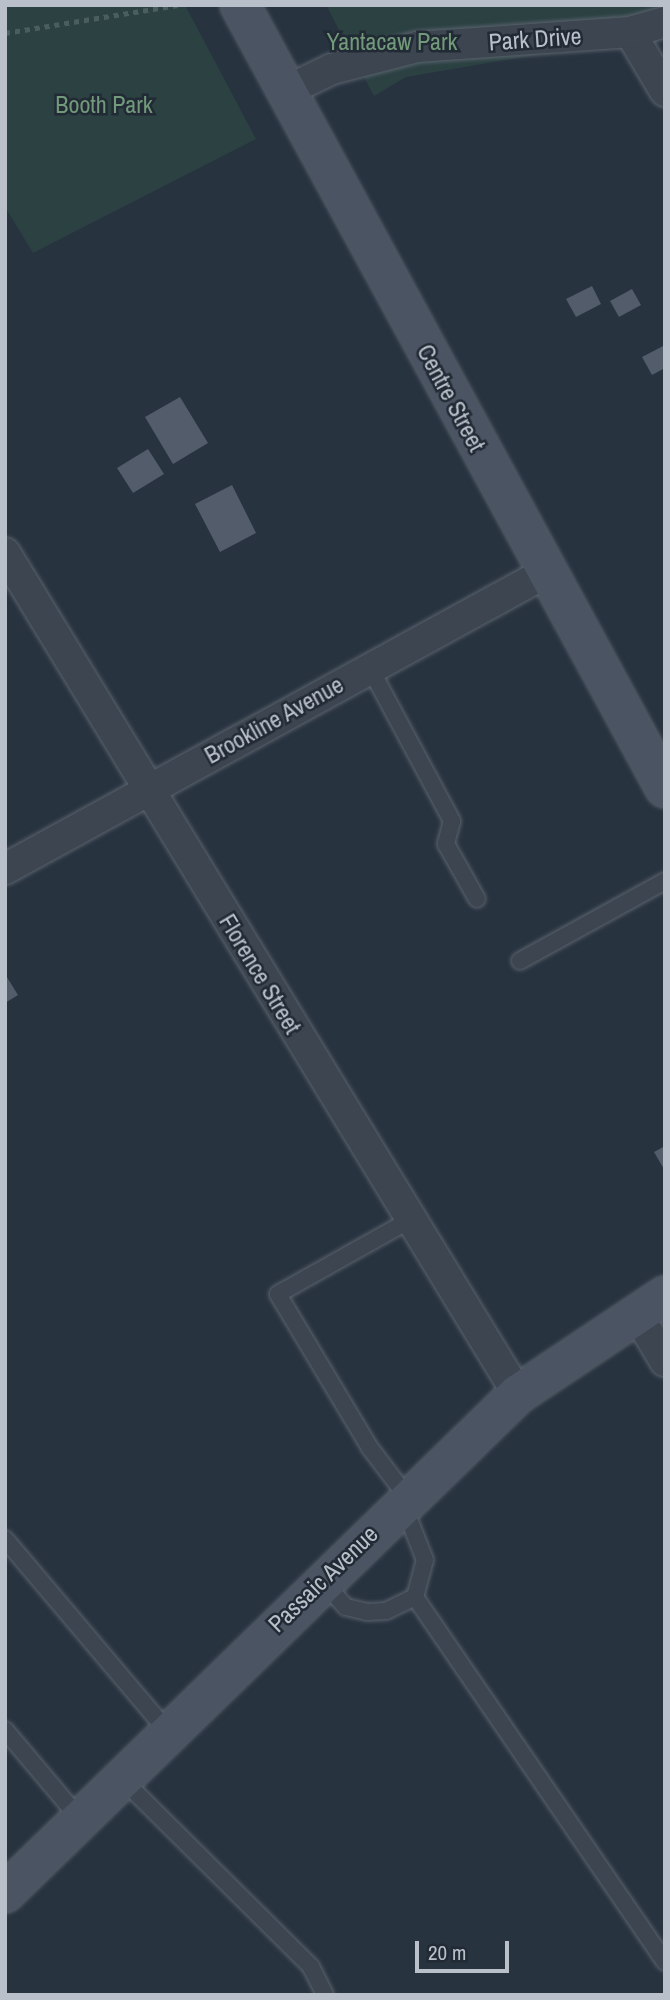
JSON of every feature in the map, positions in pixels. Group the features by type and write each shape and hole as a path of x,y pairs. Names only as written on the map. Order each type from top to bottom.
{"street":[{"name":"Centre Street","path":"240,5 545,573 665,788"},
{"name":"Park Drive","path":"286,91 332,69 417,47 630,32 665,22"},
{"path":"630,32 665,91"},
{"name":"Florence Street","path":"5,553 518,1394"},
{"name":"Brookline Avenue","path":"5,869 148,788 545,573"},
{"path":"651,1305 665,1361"},
{"name":"Passaic Avenue","path":"5,1893 322,1580 518,1394 651,1305"}],"lane":[{"path":"370,668 452,821 446,844 477,899"},
{"path":"520,961 665,881"},
{"path":"322,1580 346,1607 367,1612 386,1611 415,1597 425,1560 405,1500 370,1448 278,1294 410,1220"},
{"path":"5,1539 168,1732"},
{"path":"415,1597 665,1962"},
{"path":"5,1730 80,1819"},
{"path":"122,1779 310,1967 325,1995"}],"path":[{"path":"5,33 178,5"}],"green space":[{"name":"Booth Park","path":"5,5 185,5 256,139 33,253 5,207"},
{"name":"Yantacaw Park","path":"326,5 665,5 665,33 406,77 374,96"}],"building":[{"path":"592,286 601,304 576,317 566,299"},
{"path":"632,289 641,305 619,317 610,301"},
{"path":"665,345 665,368 652,375 642,357"},
{"path":"180,397 208,443 173,464 145,417"},
{"path":"148,449 164,474 133,493 117,468"},
{"path":"232,485 256,533 220,552 195,504"},
{"path":"5,974 18,995 5,1003"},
{"path":"665,1146 665,1171 654,1152"}]}
